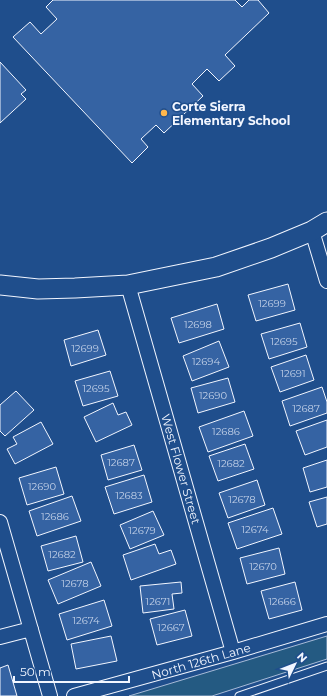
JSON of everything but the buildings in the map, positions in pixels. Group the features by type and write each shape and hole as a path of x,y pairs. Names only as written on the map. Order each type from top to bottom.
{"street":[{"path":"0,285 38,288 75,288 128,285 216,267 271,248 319,227 327,281"},
{"name":"West Flower Street","path":"128,285 233,652"},
{"path":"0,522 50,696"},
{"name":"North 126th Lane","path":"74,696 233,652 327,624"},
{"path":"0,637 31,629"}],"lane":[{"path":"239,696 327,666"}],"shaded area":[{"path":"327,636 327,659 212,696 129,696"}],"place":[{"name":"Corte Sierra Elementary School","path":"164,113"}]}
